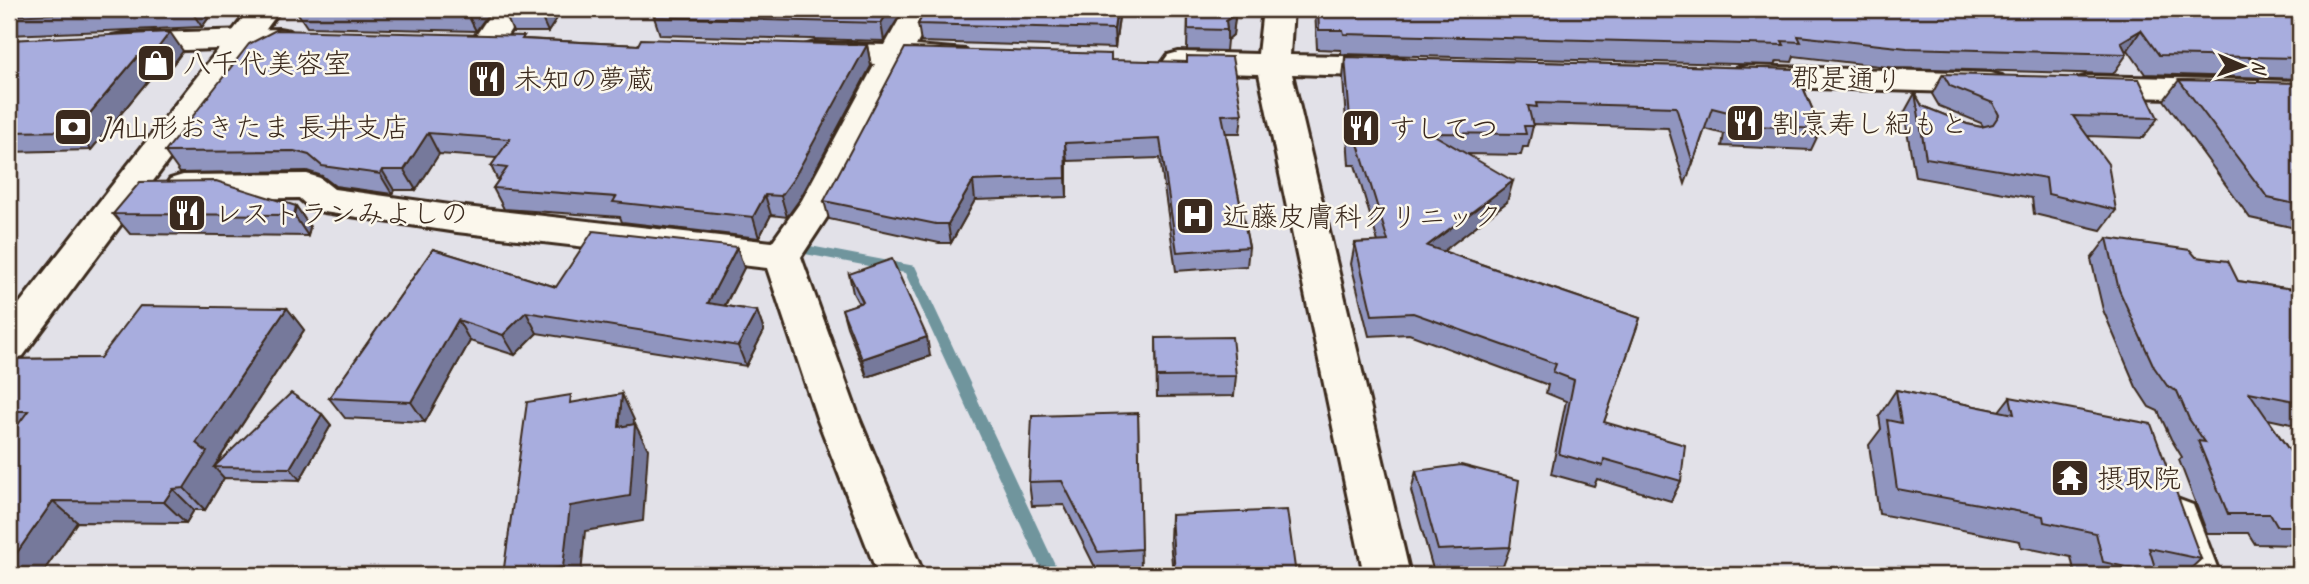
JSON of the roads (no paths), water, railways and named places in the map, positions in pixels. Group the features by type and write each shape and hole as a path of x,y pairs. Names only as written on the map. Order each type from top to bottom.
{"street":[{"path":"9,345 266,9"},
{"path":"509,9 472,44 527,45"},
{"path":"782,256 817,205 920,9"},
{"path":"1278,9 1273,64 1387,575"},
{"path":"92,44 243,37 311,39"},
{"path":"786,52 979,57"},
{"path":"1147,61 1428,68"},
{"name":"郡是通り","path":"1715,76 2017,84"},
{"path":"1906,81 1924,115"},
{"path":"2059,85 2300,91"},
{"path":"130,188 307,186 324,200 457,219 782,256"},
{"path":"782,256 896,575"},
{"path":"2165,487 2197,575"}],"waterway":[{"path":"805,250 910,269 1052,575"}],"place":[{"name":"八千代美容室","path":"156,63"},
{"name":"未知の夢蔵","path":"487,79"},
{"name":"割烹寿し紀もと","path":"1745,123"},
{"name":"JA山形おきたま 長井支店","path":"73,127"},
{"name":"すしてつ","path":"1361,128"},
{"name":"レストランみよしの","path":"187,213"},
{"name":"近藤皮膚科クリニック","path":"1195,216"},
{"name":"摂取院","path":"2070,478"}]}
